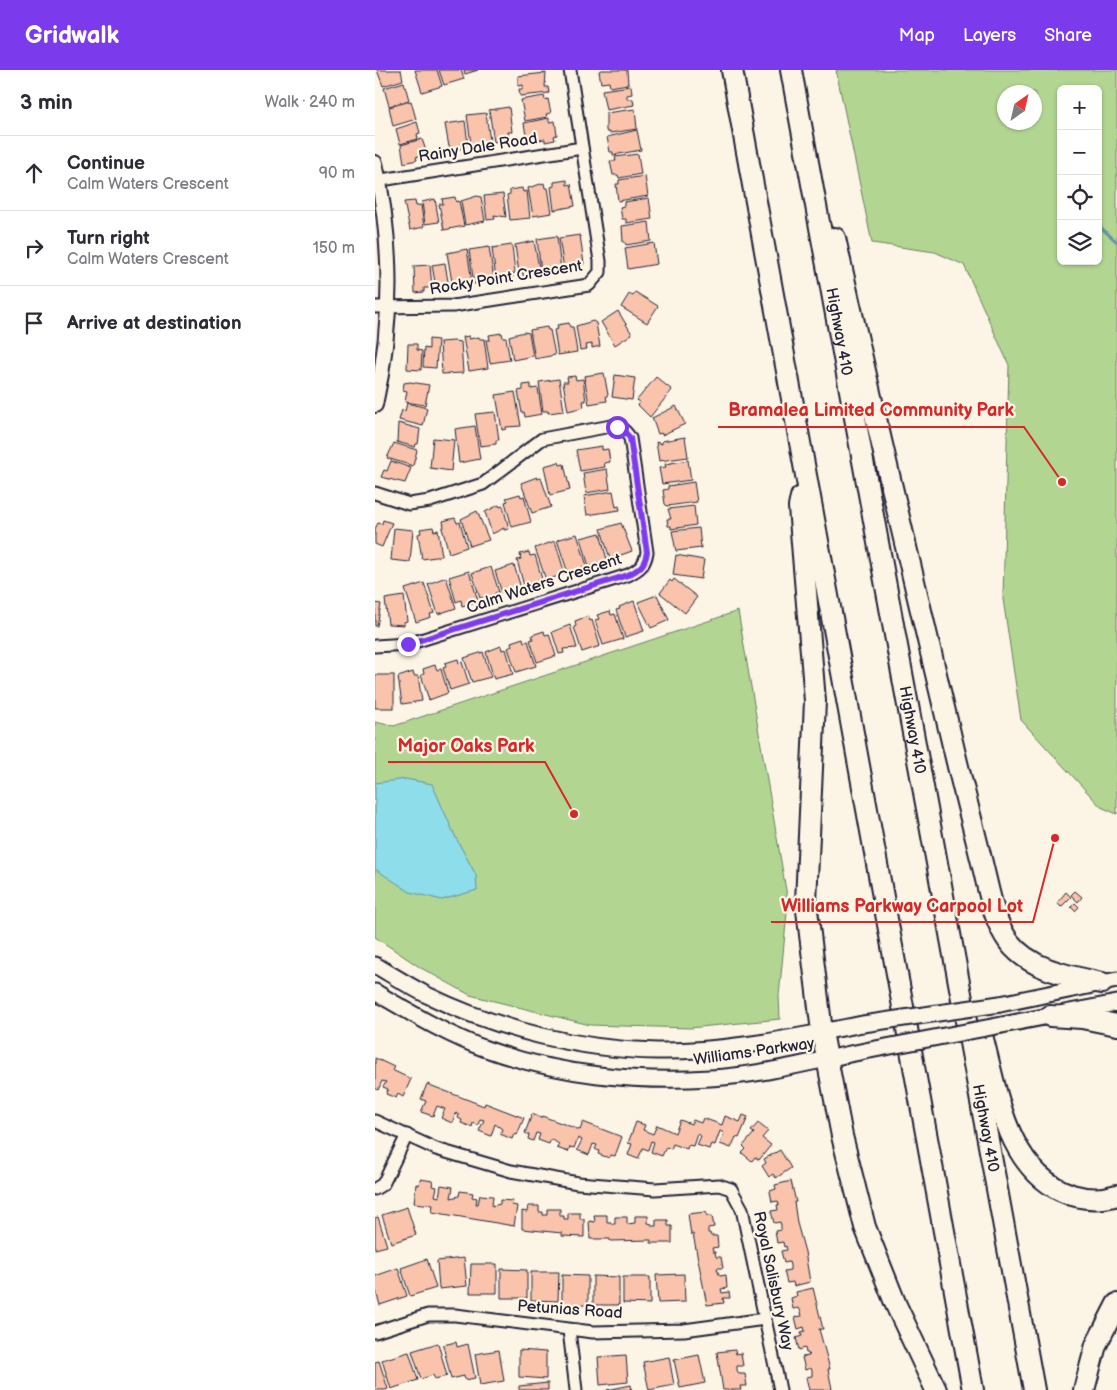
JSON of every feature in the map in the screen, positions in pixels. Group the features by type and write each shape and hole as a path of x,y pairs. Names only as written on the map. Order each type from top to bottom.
{"highway":[{"path":"732,70 973,1390"},
{"name":"Highway 410","path":"791,70 1034,1390"},
{"path":"807,162 825,193 883,454 971,819 996,914 1007,940 1018,953 1030,962 1071,976 1110,982"},
{"path":"805,465 799,506 815,701 806,902 823,1032 842,1136 865,1227 903,1320 936,1390"},
{"path":"959,975 971,996 1002,1107 1015,1144 1024,1158 1046,1182 1067,1193 1088,1198 1117,1195"},
{"path":"1050,1016 1082,1018 1117,1025"},
{"path":"1084,1390 1096,1345 1117,1304"}],"main road":[{"name":"Williams Parkway","path":"375,965 427,995 489,1021 554,1038 611,1048 657,1051 711,1049 823,1032 863,1024 1000,1004 1110,982"},
{"name":"Williams Parkway","path":"375,992 422,1020 486,1049 543,1064 608,1076 652,1080 711,1078 827,1059 1117,1003"}],"street":[{"name":"Rocky Point Crescent","path":"381,307 453,306 589,285 600,272 601,261 570,70"},
{"name":"Rainy Dale Road","path":"377,180 583,148"},
{"path":"375,163 387,244 381,307 382,370 375,405"},
{"name":"Calm Waters Crescent","path":"375,494 409,504 429,501 483,484 542,439 611,426 617,427 622,429 630,438 647,552 646,562 640,569 628,575 408,644 375,646"},
{"name":"Royal Salisbury Way","path":"375,1121 436,1149 511,1170 578,1183 655,1189 719,1185 731,1189 742,1209 780,1390"},
{"path":"375,1189 383,1184 407,1135"},
{"name":"Petunias Road","path":"375,1332 428,1315 455,1315 593,1332 684,1330 765,1319"},
{"path":"569,1330 576,1390"}],"green space":[{"path":"836,70 1117,70 1117,814 1101,807 1021,720 1003,599 1009,365 964,265 935,252 872,243"},
{"path":"738,611 788,902 779,996 780,1019 690,1028 590,1025 470,995 421,968 375,937 375,722 394,726"}],"water":[{"path":"406,779 432,784 456,838 476,875 477,890 442,900 410,892 375,869 375,783"}],"building":[{"path":"377,70 401,70 403,80 383,86"},
{"path":"415,70 437,70 442,86 422,92"},
{"path":"439,70 461,70 464,79 444,85"},
{"path":"464,70 478,70 465,74"},
{"path":"627,70 628,84 610,87 609,82 601,83 599,71"},
{"path":"546,73 545,87 548,87 549,93 520,96 519,89 523,89 523,85 518,86 518,76"},
{"path":"404,82 409,100 389,106 384,88"},
{"path":"631,86 632,94 627,95 627,99 633,99 634,105 606,110 602,90"},
{"path":"544,96 545,100 548,99 551,113 546,114 547,117 525,121 521,100"},
{"path":"411,101 416,119 393,126 389,107"},
{"path":"509,107 512,132 508,132 509,138 494,142 489,110"},
{"path":"635,109 637,129 610,133 606,131 606,113"},
{"path":"486,113 490,141 487,141 487,143 471,144 467,115"},
{"path":"549,118 549,122 555,121 557,135 554,136 555,140 545,142 545,139 527,142 524,123"},
{"path":"465,121 468,144 465,145 465,148 453,150 452,147 449,147 445,124"},
{"path":"417,122 420,133 417,134 418,139 400,144 396,129"},
{"path":"637,130 641,150 613,155 613,152 610,152 607,137"},
{"path":"422,139 427,154 416,157 417,160 404,163 401,145"},
{"path":"638,154 641,174 619,178 618,175 613,175 610,161 616,161 615,157"},
{"path":"645,176 648,196 618,201 616,184 619,184 619,180"},
{"path":"567,180 567,185 571,184 575,206 554,210 551,187 554,186 554,182"},
{"path":"544,183 545,188 548,188 552,213 533,216 528,188"},
{"path":"522,188 523,192 527,191 530,218 510,220 507,195 510,194 510,190"},
{"path":"503,194 506,217 494,215 495,219 487,220 484,196"},
{"path":"477,196 481,197 485,221 465,225 461,201"},
{"path":"455,197 456,202 459,201 464,226 444,230 439,204 443,204 442,199"},
{"path":"649,198 652,219 626,223 626,219 622,219 620,207 624,206 624,202"},
{"path":"435,199 439,222 425,224 422,202"},
{"path":"415,201 416,206 421,205 424,227 410,230 404,202"},
{"path":"649,222 651,241 626,245 623,242 622,226"},
{"path":"580,235 584,264 564,269 559,238"},
{"path":"557,236 561,270 541,272 537,239"},
{"path":"534,241 540,273 523,276 523,272 519,273 515,245"},
{"path":"654,243 657,264 628,269 625,248"},
{"path":"512,245 515,273 512,274 513,277 496,279 492,248"},
{"path":"489,247 494,279 474,284 469,250"},
{"path":"467,249 472,283 456,284 455,281 452,282 447,253"},
{"path":"445,263 449,288 441,290 441,287 436,288 432,265"},
{"path":"430,265 432,288 424,288 424,292 415,293 414,266"},
{"path":"635,292 658,306 647,323 621,307 629,294 633,296"},
{"path":"618,311 632,334 615,345 601,322"},
{"path":"593,321 596,323 600,346 592,348 592,344 586,345 587,349 580,350 576,326"},
{"path":"569,323 570,327 573,327 577,352 558,355 554,330 558,329 557,325"},
{"path":"547,327 550,330 555,355 535,359 530,330"},
{"path":"524,332 529,333 533,356 513,360 509,336"},
{"path":"502,333 503,338 506,338 510,360 490,363 486,340 490,340 489,335"},
{"path":"469,336 469,339 479,337 484,339 488,368 469,371 463,337"},
{"path":"429,339 438,340 436,368 423,367 424,348 429,349"},
{"path":"440,342 461,342 463,373 442,374"},
{"path":"408,344 417,344 417,350 422,351 421,370 407,369"},
{"path":"604,373 608,395 606,396 607,401 589,404 584,376"},
{"path":"615,375 635,378 632,400 612,397"},
{"path":"575,376 576,380 583,379 586,401 583,401 584,407 568,411 563,382 568,382 567,377"},
{"path":"656,377 672,390 650,417 638,405 640,402 637,400"},
{"path":"559,379 564,411 548,413 548,411 543,411 539,382"},
{"path":"404,383 429,385 425,405 405,402 407,391 403,390"},
{"path":"531,384 531,389 538,388 542,414 525,417 524,412 522,413 518,391 523,390 523,385"},
{"path":"515,392 521,426 506,427 506,429 502,430 496,395"},
{"path":"407,403 427,408 423,426 399,420 402,410 405,411"},
{"path":"676,406 685,424 662,435 661,433 658,434 652,418"},
{"path":"495,412 499,440 496,440 496,444 480,446 475,414"},
{"path":"398,423 420,429 418,444 415,447 397,442"},
{"path":"475,426 480,459 459,463 455,429"},
{"path":"685,437 688,457 659,461 656,442 662,444 662,441"},
{"path":"433,438 454,440 451,471 430,468"},
{"path":"394,443 417,450 413,466 387,458"},
{"path":"602,446 602,450 608,449 610,462 604,463 605,467 580,471 576,450"},
{"path":"688,460 691,480 662,484 659,468 666,467 665,464"},
{"path":"391,461 411,468 405,483 381,477 384,470 387,471"},
{"path":"559,462 560,465 564,464 570,490 550,495 544,466"},
{"path":"607,469 610,489 586,493 583,473"},
{"path":"537,477 537,479 541,478 551,507 532,513 521,483"},
{"path":"694,482 697,502 667,506 665,504 663,490 668,489 668,486"},
{"path":"613,491 616,507 619,506 620,510 587,515 584,496"},
{"path":"520,494 521,497 524,496 531,522 512,527 505,502 508,501 506,498"},
{"path":"499,505 500,507 503,506 509,529 504,530 504,528 492,534 485,512"},
{"path":"694,506 696,525 671,529 671,526 668,526 667,519 671,519 668,509"},
{"path":"477,511 489,540 470,546 461,519"},
{"path":"455,518 457,523 460,522 467,547 449,553 442,528 444,527 443,521"},
{"path":"383,520 392,523 382,547 375,544 375,529 378,523 382,524"},
{"path":"621,523 632,551 610,559 601,529"},
{"path":"433,527 434,531 438,530 442,556 422,559 418,534 421,533 420,529"},
{"path":"394,528 413,530 410,562 391,560"},
{"path":"699,528 701,548 676,551 672,531"},
{"path":"600,533 607,560 589,567 581,538"},
{"path":"577,534 587,566 568,573 557,540"},
{"path":"555,541 565,574 546,580 535,548"},
{"path":"529,552 530,556 535,555 542,579 524,586 517,560 521,559 520,554"},
{"path":"676,555 704,560 701,579 673,575"},
{"path":"514,565 521,588 502,593 495,571"},
{"path":"491,567 499,592 495,593 496,596 480,598 472,573"},
{"path":"469,571 478,601 462,606 461,600 456,602 449,577"},
{"path":"446,577 456,608 438,614 428,584"},
{"path":"674,579 697,597 685,613 660,593 670,580 672,582"},
{"path":"424,583 434,613 430,614 431,617 416,622 405,589"},
{"path":"657,595 669,620 651,628 638,602"},
{"path":"404,596 407,621 404,622 404,625 388,624 385,599"},
{"path":"634,601 644,631 625,637 616,610"},
{"path":"375,603 381,604 377,626 375,626"},
{"path":"610,611 611,615 615,614 623,639 603,645 595,620 599,619 597,615"},
{"path":"588,616 590,621 592,620 600,646 582,652 574,627 576,626 575,621"},
{"path":"570,625 577,648 563,649 564,653 559,654 552,632"},
{"path":"544,631 545,635 549,634 556,656 537,662 530,640 533,639 532,635"},
{"path":"523,638 524,642 528,641 536,666 516,672 508,648 512,646 511,642"},
{"path":"501,646 502,650 506,649 513,674 494,679 486,652"},
{"path":"483,652 491,677 472,682 464,658"},
{"path":"458,659 459,663 462,662 469,684 450,690 443,668 446,667 445,663"},
{"path":"435,665 437,670 441,669 448,693 429,700 421,675 424,674 423,669"},
{"path":"413,672 414,676 418,676 422,701 402,704 398,677"},
{"path":"375,675 394,675 394,708 375,708"},
{"path":"1075,891 1082,897 1078,902 1071,895"},
{"path":"1066,892 1071,897 1061,907 1057,903"},
{"path":"1075,903 1079,907 1075,911 1071,907"},
{"path":"375,1058 394,1067 392,1070 411,1079 403,1097 398,1094 396,1098 386,1094 388,1089 383,1087 386,1082 382,1081 378,1090 375,1088"},
{"path":"427,1084 484,1106 485,1103 524,1118 517,1135 514,1134 512,1139 500,1134 502,1129 495,1124 491,1136 479,1131 484,1120 480,1119 478,1125 473,1123 472,1127 461,1123 462,1120 458,1118 459,1115 456,1113 452,1123 441,1118 445,1109 437,1106 433,1116 421,1112 426,1101 421,1099"},
{"path":"532,1114 580,1130 583,1122 622,1137 615,1156 611,1155 609,1158 598,1154 599,1151 595,1149 597,1145 593,1144 589,1155 577,1150 582,1140 578,1138 574,1148 570,1147 568,1152 557,1148 559,1144 551,1139 549,1144 538,1140 540,1134 536,1133 533,1141 528,1139 529,1135 525,1133"},
{"path":"743,1115 748,1117 739,1138 736,1137 731,1148 720,1144 724,1133 720,1131 715,1145 711,1144 709,1149 697,1145 701,1136 697,1134 693,1146 688,1145 687,1149 673,1144 671,1149 666,1147 662,1156 651,1152 654,1142 651,1141 648,1150 643,1148 638,1159 628,1155 632,1144 628,1143 636,1122 645,1125 643,1130 653,1134 657,1125 675,1133 680,1120 691,1124 693,1120 701,1123 703,1118 722,1125 725,1116 740,1122"},
{"path":"758,1123 768,1131 762,1138 771,1145 759,1160 755,1157 752,1161 742,1153 746,1149 743,1146 754,1133 751,1131"},
{"path":"780,1150 791,1168 776,1178 773,1174 769,1177 762,1166 766,1163 764,1159"},
{"path":"420,1179 433,1181 432,1186 437,1187 435,1196 439,1197 441,1185 453,1187 451,1198 459,1196 460,1191 473,1193 472,1197 477,1198 476,1204 478,1204 480,1195 493,1196 492,1206 500,1204 500,1200 513,1201 512,1205 517,1206 514,1226 432,1212 433,1205 414,1203 416,1184 419,1185"},
{"path":"791,1181 796,1202 794,1202 797,1223 805,1252 810,1282 794,1286 793,1282 787,1283 784,1271 790,1270 790,1265 789,1262 784,1263 781,1251 787,1250 783,1242 777,1243 775,1231 781,1230 781,1225 780,1222 774,1223 771,1211 778,1210 777,1205 779,1205 778,1201 772,1202 770,1191 776,1189 775,1185"},
{"path":"528,1206 539,1206 539,1212 543,1212 543,1215 547,1215 547,1209 560,1209 560,1216 564,1216 564,1219 568,1219 568,1213 580,1213 580,1219 584,1219 584,1237 562,1236 562,1233 522,1229 522,1211 527,1212"},
{"path":"407,1207 416,1235 391,1243 382,1215"},
{"path":"706,1212 707,1216 712,1216 714,1227 708,1228 708,1233 711,1236 717,1236 718,1247 712,1248 716,1257 721,1257 723,1268 717,1268 718,1272 720,1276 726,1275 727,1288 721,1289 722,1293 729,1292 730,1298 723,1298 724,1303 707,1305 688,1214"},
{"path":"594,1215 607,1215 607,1222 611,1222 611,1224 615,1224 615,1217 627,1217 627,1224 635,1223 635,1216 648,1216 648,1223 652,1224 652,1226 656,1226 656,1220 668,1220 668,1226 672,1226 672,1243 651,1243 651,1240 610,1241 610,1239 590,1239 589,1221 595,1222"},
{"path":"378,1217 387,1246 375,1249 375,1218"},
{"path":"464,1258 467,1286 439,1289 437,1261"},
{"path":"427,1259 436,1288 410,1296 401,1268"},
{"path":"471,1264 497,1264 497,1293 470,1293"},
{"path":"398,1268 407,1296 380,1305 375,1288 375,1276"},
{"path":"501,1269 527,1270 527,1298 501,1298"},
{"path":"531,1272 559,1272 558,1301 531,1300"},
{"path":"684,1274 685,1302 658,1303 656,1275"},
{"path":"562,1275 588,1276 588,1305 562,1305"},
{"path":"593,1276 619,1277 619,1305 593,1305"},
{"path":"623,1277 650,1277 650,1304 623,1303"},
{"path":"813,1288 823,1329 819,1329 830,1369 828,1369 832,1389 829,1390 809,1390 806,1377 812,1376 812,1371 811,1368 805,1370 802,1357 809,1356 805,1348 799,1350 796,1338 802,1336 801,1332 805,1331 804,1327 798,1329 795,1317 802,1316 799,1308 793,1309 791,1298 797,1296 796,1292"},
{"path":"456,1342 457,1347 468,1344 475,1378 465,1380 464,1376 451,1379 443,1345"},
{"path":"438,1343 447,1376 435,1379 433,1375 421,1379 412,1351"},
{"path":"499,1350 504,1381 480,1385 475,1354"},
{"path":"519,1350 546,1352 546,1379 519,1377"},
{"path":"735,1350 736,1354 741,1353 743,1366 737,1366 737,1370 739,1374 745,1374 747,1386 740,1386 741,1390 723,1390 717,1352"},
{"path":"409,1352 418,1380 391,1389 382,1360"},
{"path":"626,1355 628,1382 600,1385 598,1357"},
{"path":"699,1355 705,1383 680,1388 674,1360"},
{"path":"669,1357 674,1385 649,1390 643,1362"},
{"path":"379,1361 388,1389 385,1390 375,1390 375,1362"},
{"path":"548,1383 548,1390 519,1390 519,1386"},
{"path":"631,1385 632,1390 607,1390"}],"waterway":[{"path":"1102,229 1117,242"}],"place":[{"name":"Bramalea Limited Community Park","path":"1062,482"},
{"name":"Major Oaks Park","path":"574,814"},
{"name":"Williams Parkway Carpool Lot","path":"1055,838"}],"route":[{"path":"408,644 628,575 640,569 646,562 647,552 630,438 622,429 617,427"}]}
